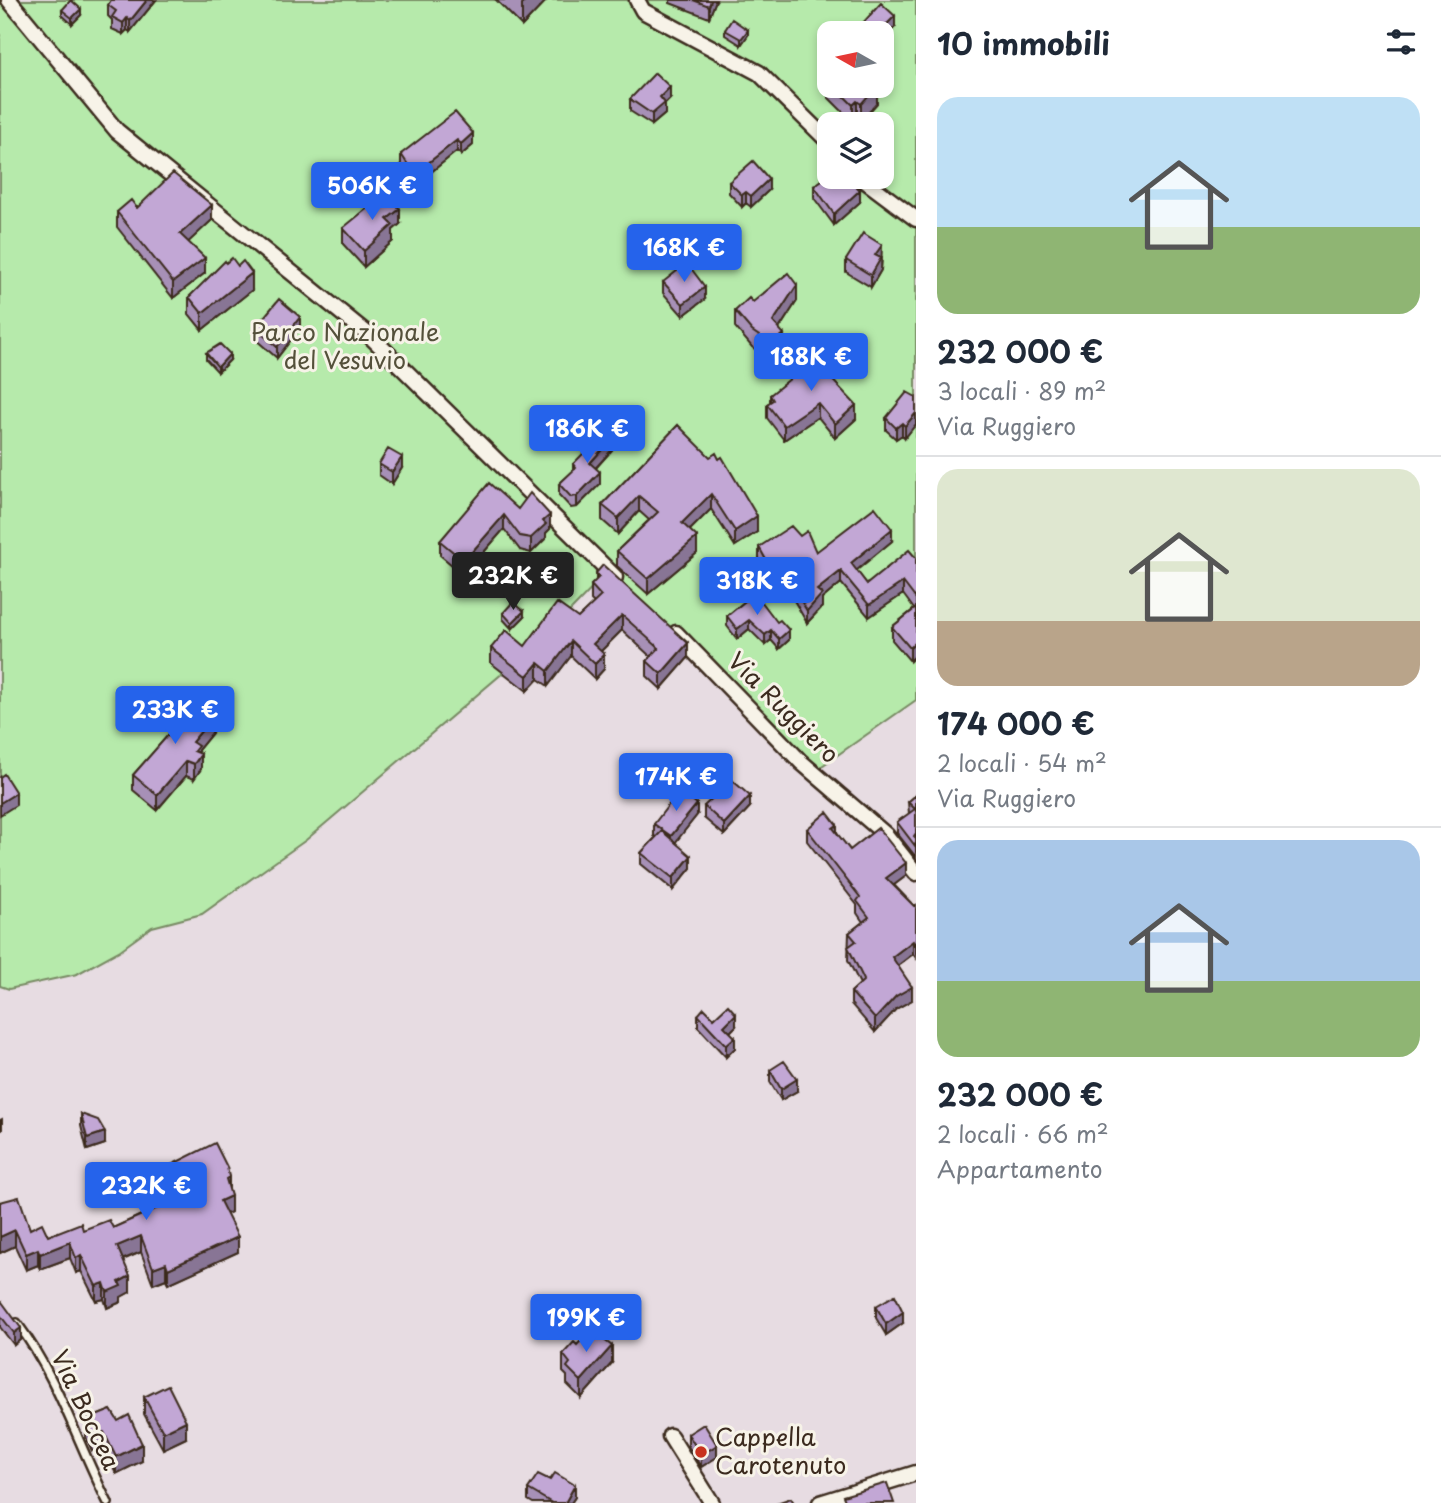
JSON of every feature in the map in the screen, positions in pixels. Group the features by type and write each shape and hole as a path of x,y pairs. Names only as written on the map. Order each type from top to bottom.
{"street":[{"path":"9,0 117,131 370,336 496,457 573,539 624,585"},
{"path":"637,0 643,11 759,73 817,130"},
{"path":"876,189 916,219"},
{"name":"Via Ruggiero","path":"665,622 801,762 886,835 916,873"},
{"path":"670,1436 712,1503"},
{"path":"820,1503 916,1473"}],"lane":[{"name":"Via Boccea","path":"13,1319 55,1383 87,1461 108,1503"}],"green space":[{"name":"Parco Nazionale del Vesuvio","path":"0,0 916,0 916,700 809,775 695,653 607,573 544,638 306,840 202,914 152,927 119,951 77,974 9,989 0,986"}],"building":[{"path":"71,0 81,9 72,18 62,10"},
{"path":"111,0 147,0 130,21 127,18 123,23 112,17 116,11 108,5"},
{"path":"693,0 711,0 709,6"},
{"path":"881,3 895,16 890,21 865,21"},
{"path":"732,19 748,30 741,39 725,30"},
{"path":"655,73 670,87 660,97 665,103 652,114 630,99"},
{"path":"846,98 866,98 861,104 857,101 853,105"},
{"path":"455,112 473,133 461,144 457,140 414,174 401,154"},
{"path":"753,161 769,179 751,196 746,192 742,195 729,182"},
{"path":"173,173 212,205 180,234 205,258 173,282 117,212 131,200 137,208"},
{"path":"817,184 817,189 860,190 834,214 814,186"},
{"path":"386,193 400,209 387,219 393,225 364,251 343,228"},
{"path":"863,233 882,245 875,255 881,258 871,275 846,260"},
{"path":"232,258 238,266 243,261 252,273 202,313 189,297 225,261 226,263"},
{"path":"687,263 705,287 683,304 663,282"},
{"path":"788,273 797,285 773,322 784,334 771,344 752,331 735,311 749,298 753,302"},
{"path":"279,299 300,317 277,347 255,328"},
{"path":"220,344 230,354 218,367 206,353"},
{"path":"827,349 837,360 825,372 856,405 835,424 818,403 784,426 767,404 773,400 770,395"},
{"path":"907,392 916,397 916,413 905,426 902,423 896,428 886,418"},
{"path":"612,424 619,431 590,463 600,472 577,496 571,497 559,484 576,468 573,464"},
{"path":"678,425 710,457 716,453 719,459 722,457 757,516 735,531 711,494 682,523 697,537 648,579 617,551 658,512 639,496 618,518 602,505"},
{"path":"388,449 402,457 392,472 379,464"},
{"path":"489,483 518,509 530,493 550,515 543,521 546,524 531,538 520,536 504,515 464,561 440,541"},
{"path":"875,507 892,529 851,563 867,584 909,550 916,558 916,599 903,582 869,605 841,571 817,590 822,594 807,611 792,585 796,582 782,560 770,567 759,547 791,526 800,536 807,531 816,552"},
{"path":"603,565 688,643 661,674 647,661 659,648 622,615 593,644 604,654 595,664 571,641 548,671 538,663 527,676 491,648 506,630 525,646 557,603 578,618 601,596 591,585 599,577 596,573"},
{"path":"755,593 777,622 780,620 789,630 779,639 771,630 765,635 749,620 737,629 727,616"},
{"path":"513,602 524,611 512,623 503,613"},
{"path":"916,608 916,642 910,648 892,627"},
{"path":"187,693 212,718 192,742 198,746 194,751 201,754 194,764 186,761 157,795 133,775 176,726 170,721 176,713 172,709"},
{"path":"4,774 16,793 0,803 0,777"},
{"path":"732,780 750,796 724,824 704,806"},
{"path":"680,790 697,804 671,836 654,824"},
{"path":"916,795 916,847 897,822 915,809 908,802"},
{"path":"827,812 837,825 833,828 850,850 878,828 906,863 886,878 916,905 916,946 913,941 892,957 912,987 896,996 875,1019 851,992 864,980 848,947 856,941 849,933 869,917 857,901 860,897 807,829"},
{"path":"662,831 691,856 673,878 641,853"},
{"path":"728,1005 736,1014 724,1026 735,1037 726,1045 698,1015 704,1008 714,1018"},
{"path":"784,1061 797,1079 781,1089 770,1070"},
{"path":"81,1114 98,1120 105,1132 87,1138"},
{"path":"215,1143 227,1167 229,1177 226,1179 231,1196 220,1201 238,1237 168,1269 166,1263 153,1268 141,1236 117,1246 130,1276 119,1282 121,1286 107,1292 104,1283 96,1286 81,1255 76,1258 70,1242 40,1254 38,1249 26,1254 15,1230 0,1237 0,1202 19,1197 30,1229 42,1223 48,1236 81,1223 83,1230 109,1220 113,1228 162,1206 149,1184 169,1171 167,1167"},
{"path":"895,1295 903,1312 886,1324 876,1306"},
{"path":"2,1302 21,1328 14,1333 0,1315"},
{"path":"591,1330 612,1346 581,1381 567,1367 570,1363 563,1354 574,1342 577,1345"},
{"path":"168,1385 186,1421 163,1432 144,1397"},
{"path":"111,1410 118,1421 129,1415 142,1444 116,1457 104,1432 92,1434 86,1420"},
{"path":"704,1424 717,1445 701,1455 688,1434"},
{"path":"555,1473 575,1485 565,1503 552,1503 528,1489 538,1474 550,1480"},
{"path":"887,1483 894,1503 846,1503 843,1496"},
{"path":"791,1498 794,1503 777,1503"}],"place":[{"name":"Cappella Carotenuto","path":"701,1452"}]}
